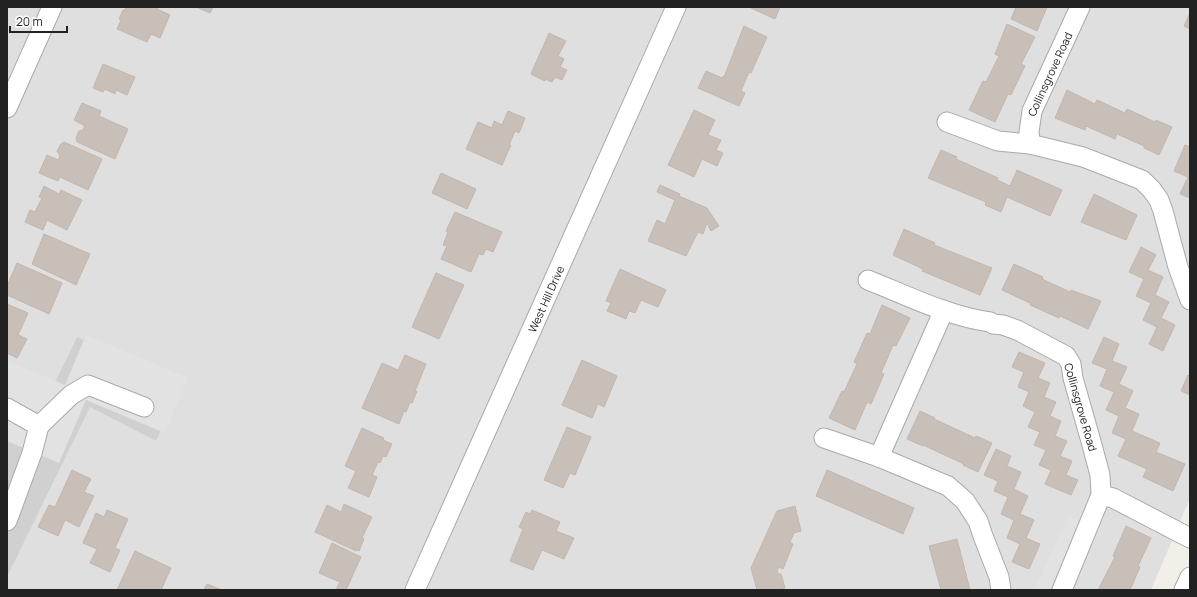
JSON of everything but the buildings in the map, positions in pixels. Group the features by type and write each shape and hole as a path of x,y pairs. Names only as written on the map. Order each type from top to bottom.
{"street":[{"path":"7,108 52,7"},
{"name":"West Hill Drive","path":"415,590 676,7"},
{"name":"Collinsgrove Road","path":"1030,144 1029,132 1032,111 1080,7"},
{"path":"947,122 998,141 1030,144 1083,157 1142,180 1159,200 1178,267 1190,300"},
{"name":"Collinsgrove Road","path":"868,280 970,319 1003,325 1044,343 1066,356 1071,364 1073,378 1100,475 1101,495 1062,590"},
{"path":"879,457 944,310"},
{"path":"7,521 32,453 39,426 71,395 88,385 144,407"},
{"path":"7,408 39,426"},
{"path":"824,438 879,457 948,486 965,501 978,521 999,578 1001,590"},
{"path":"1101,495 1113,498 1190,538"},
{"path":"1184,590 1190,577"}],"shaded area":[{"path":"7,7 1190,7 1190,498 1151,590 7,590 7,577 90,406 156,441 77,337 53,386 7,366"},
{"path":"86,335 188,378 165,433 86,400 59,463 7,441 7,361 65,385"},
{"path":"77,337 182,382 156,441 90,407 7,577 7,366 53,386"},
{"path":"1068,516 1080,521 1049,590 1034,590"}]}
